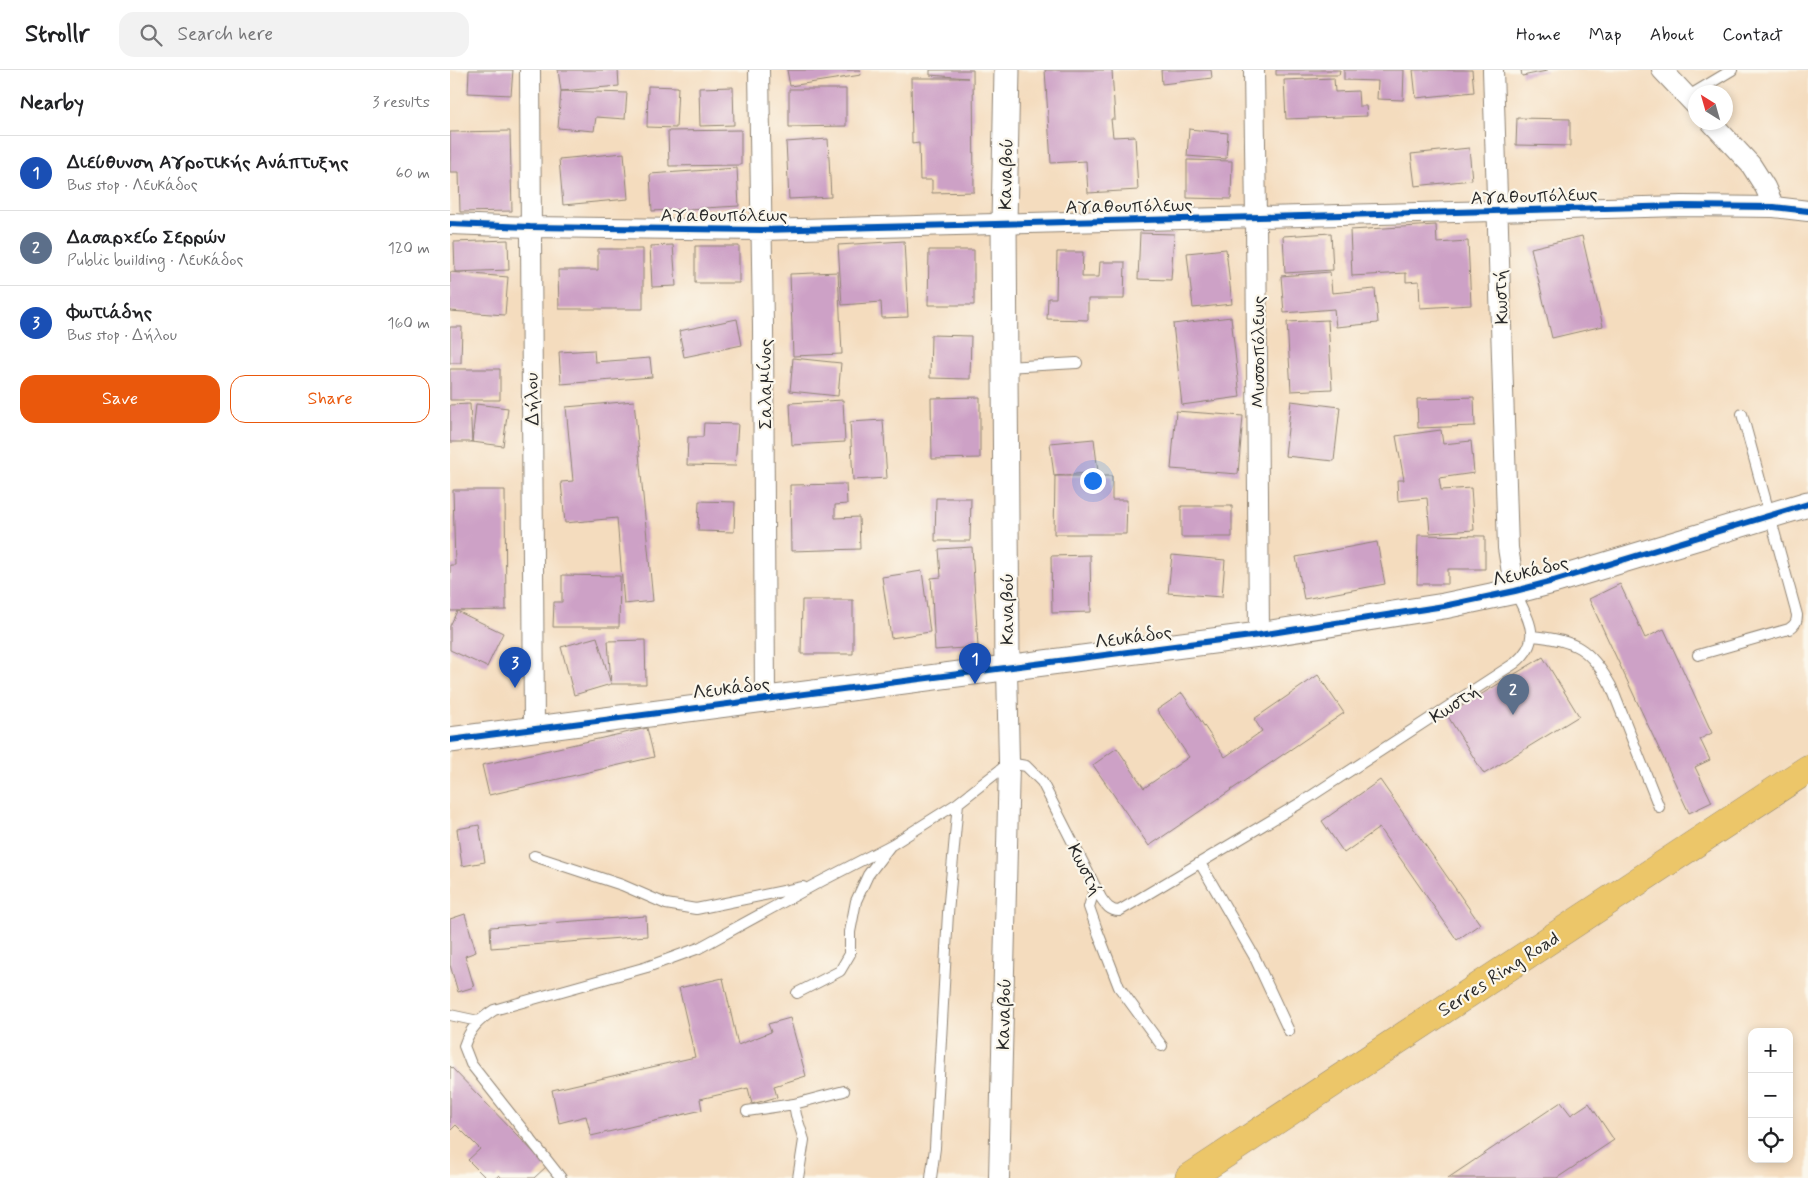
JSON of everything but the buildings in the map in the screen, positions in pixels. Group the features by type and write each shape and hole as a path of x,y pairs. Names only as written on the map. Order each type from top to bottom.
{"main road":[{"name":"Serres Ring Road","path":"1189,1178 1808,769"}],"street":[{"name":"Δήλου","path":"530,70 534,728"},
{"name":"Σαλαμίνος","path":"759,70 765,698"},
{"name":"Καναβού","path":"999,1178 1009,763 1004,223 1006,70"},
{"name":"Μυσσοπόλεως","path":"1254,70 1259,635"},
{"name":"Κωστή","path":"1493,70 1508,548 1515,591"},
{"path":"1662,70 1688,98"},
{"path":"1718,130 1751,165 1765,186 1774,207"},
{"name":"Αγαθουπόλεως","path":"450,224 530,228 762,230 1683,206 1774,207 1808,211"},
{"name":"Λευκάδος","path":"450,740 1259,635 1444,606 1553,581 1808,504"}],"lane":[{"path":"1713,85 1732,70"},
{"path":"1005,366 1077,363"},
{"path":"1698,655 1789,629 1797,621 1797,615 1742,414"},
{"name":"Κωστή","path":"1009,763 1026,766 1042,782 1105,904 1114,911 1118,911 1302,802 1515,663 1531,646 1532,636 1527,618 1515,591"},
{"path":"1532,636 1553,638 1575,644 1586,652 1599,666 1611,686 1659,807"},
{"path":"561,1178 471,1064 464,1046 468,1034 478,1021 494,1010 648,967 699,948 892,844 958,803 1009,763"},
{"path":"931,1178 936,1139 948,913 958,803"},
{"path":"797,993 840,970 850,954 850,932 856,901 868,875 892,844"},
{"path":"534,856 622,885 666,904 696,909 814,885"},
{"path":"1200,863 1254,956 1289,1031"},
{"path":"1095,886 1089,907 1119,987 1162,1046"},
{"path":"450,1016 478,1021"},
{"path":"747,1111 794,1104 844,1091"},
{"path":"794,1104 804,1140 798,1178"}],"cycle path":[{"path":"450,224 762,230 1683,206 1774,207 1808,211"},
{"path":"450,740 1259,635 1444,606 1553,581 1808,504"}],"place":[{"name":"Διεύθυνση Αγροτικής Ανάπτυξης","path":"975,684"},
{"name":"Φωτιάδης","path":"515,688"},
{"name":"Δασαρχείο Σερρών","path":"1513,715"}]}
